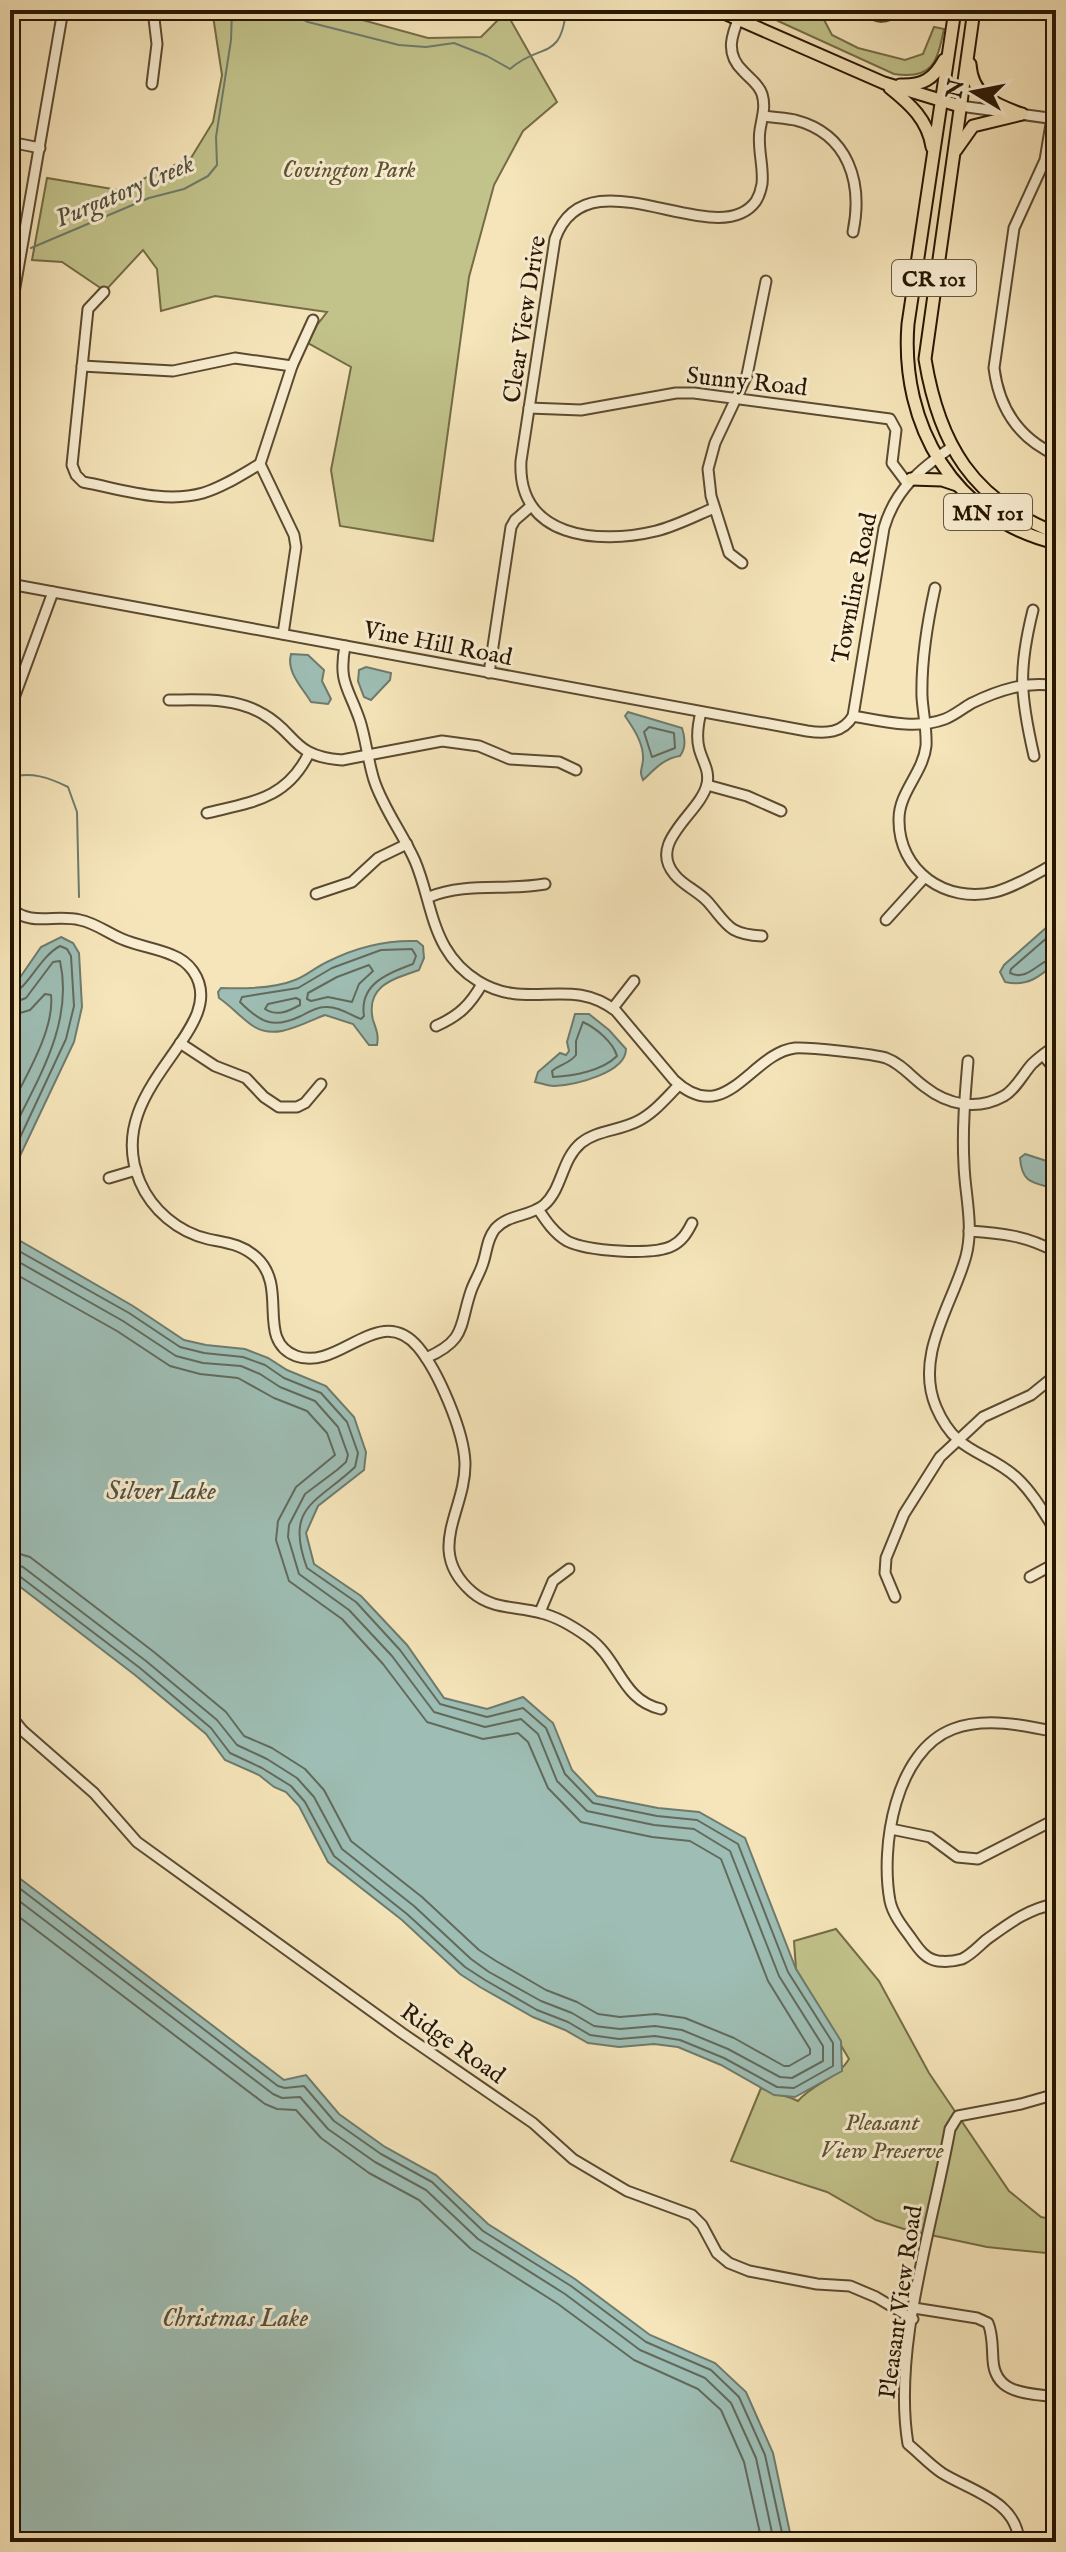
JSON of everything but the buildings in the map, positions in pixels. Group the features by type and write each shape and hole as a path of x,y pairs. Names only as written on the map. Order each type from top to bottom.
{"main road":[{"name":"CR 101","path":"717,10 740,14 884,83 960,106 925,359 935,409 952,447"},
{"path":"941,102 955,10"},
{"path":"960,106 974,10"},
{"path":"884,83 913,85 929,80 940,69 950,46"},
{"path":"969,49 972,81 978,91 990,102 1022,114"},
{"name":"CR 101","path":"884,83 910,104 920,117 931,142 932,160"},
{"name":"CR 101","path":"937,458 914,408 906,347 941,102"},
{"path":"950,170 957,147 973,126 1022,114"},
{"name":"MN 101","path":"952,447 974,478 991,495 1026,519 1056,533"},
{"name":"MN 101","path":"937,458 959,485 993,516 1012,527 1056,543"},
{"path":"909,481 942,480 959,485"}],"street":[{"path":"10,316 63,10"},
{"path":"152,84 157,44 153,10"},
{"path":"869,10 884,17 894,10"},
{"name":"Clear View Drive","path":"530,507 520,474 555,239 565,218 583,205 609,201 718,218 739,215 748,210 760,194 762,173 759,143 765,107 760,89 740,69 731,53 731,35 740,14"},
{"path":"960,106 1054,118 1045,160 1014,228 994,351 994,368 996,384 1008,415 1030,439 1056,455"},
{"path":"763,116 809,125 822,132 844,155 856,182 858,197 853,232"},
{"path":"10,142 40,148"},
{"path":"742,563 729,553 714,508 708,482 710,456 738,398 753,350 766,281"},
{"path":"104,292 88,309 72,465 83,482 153,495 187,497 219,487 260,464 292,366 313,320"},
{"path":"82,366 173,371 235,358 292,366"},
{"name":"Sunny Road","path":"529,408 581,410 676,393 738,398 890,419 896,430 892,463 909,481"},
{"name":"Townline Road","path":"853,716 884,528 895,499 909,481 952,447"},
{"path":"260,464 294,535 296,547 283,634"},
{"path":"489,673 511,527 530,507 548,524 560,529 607,536 656,531 714,508"},
{"name":"Vine Hill Road","path":"10,584 820,733 840,729 853,716"},
{"path":"935,588 925,632 922,668 925,753 903,799 898,819 900,839 908,859 924,878 953,892 996,892 1056,863"},
{"path":"10,709 53,592"},
{"path":"1033,610 1026,637 1021,686 1034,756"},
{"path":"345,646 341,670 343,681 360,722 374,782 407,844 447,950 469,975 482,984 516,995 579,993 593,996 613,1008 679,1085 693,1093 716,1095 737,1086 784,1051 805,1048 888,1059 944,1099 965,1104 991,1102 1007,1094 1056,1045"},
{"path":"853,716 924,724 946,719 1003,689 1044,684 1056,686"},
{"path":"169,700 213,701 251,708 274,721 292,741 309,753 342,760 424,744 461,743 479,746 510,759 559,762 576,770"},
{"path":"701,712 698,736 708,772 707,785 669,843 667,861 676,877 708,902 730,929 739,934 762,936"},
{"path":"207,813 250,803 275,793 296,775 309,753"},
{"path":"707,785 747,796 781,811"},
{"path":"316,894 352,882 378,858 407,844"},
{"path":"886,920 924,878"},
{"path":"429,897 458,888 510,889 545,884"},
{"path":"10,908 21,917 32,920 80,920 121,939 183,961 198,980 199,1014 152,1083 136,1115 132,1150 136,1170 149,1199 174,1224 206,1239 236,1244 248,1250 266,1268 274,1291 273,1328 276,1338 290,1353 299,1357 320,1358 382,1331 405,1336 415,1343 451,1408 464,1447 464,1482 449,1530 448,1544 455,1570 463,1583 482,1600 540,1612 591,1639 616,1666 631,1693 650,1707 661,1709"},
{"path":"613,1008 634,981"},
{"path":"436,1026 467,1007 482,984"},
{"path":"180,1043 215,1066 246,1078 279,1107 297,1107 305,1103 321,1084"},
{"path":"1043,1055 1056,1071"},
{"path":"968,1061 964,1158 969,1231 967,1254 941,1319 930,1367 931,1390 936,1407 956,1440 1014,1475 1031,1492 1056,1532"},
{"path":"426,1358 441,1351 458,1335 494,1230 512,1217 538,1209 551,1197 564,1164 581,1143 592,1136 637,1122 679,1085"},
{"path":"109,1178 136,1170"},
{"path":"538,1209 555,1232 579,1246 593,1248 660,1250 679,1241 692,1223"},
{"path":"969,1231 1008,1233 1036,1241 1056,1252"},
{"path":"895,1597 885,1573 886,1558 904,1514 940,1457 983,1417 1031,1395 1052,1378"},
{"path":"1030,1577 1056,1563"},
{"path":"540,1612 553,1581 569,1569"},
{"name":"Ridge Road","path":"10,1715 23,1731 94,1793 137,1842 390,2025 533,2123 573,2159 627,2191 692,2215 702,2225 717,2253 729,2263 749,2271 817,2284 850,2286 914,2314"},
{"path":"1056,1732 1015,1724 982,1723 954,1728 926,1745 902,1782 891,1829 888,1871 890,1903 898,1920 924,1955 935,1961 965,1958 1012,1921 1039,1907 1056,1904"},
{"path":"891,1829 930,1837 957,1857 978,1859 1056,1819"},
{"name":"Pleasant View Road","path":"1019,2542 1014,2522 1004,2508 941,2472 908,2444 903,2404 914,2314 950,2129 958,2116 1056,2094"},
{"path":"914,2314 977,2318 988,2323 993,2335 994,2371 998,2381 1005,2386 1056,2397"}],"green space":[{"name":"Covington Park","path":"219,10 326,10 428,38 481,37 506,12 557,102 523,131 494,185 469,277 433,541 340,526 331,470 351,367 308,343 327,312 215,296 161,311 157,269 143,250 105,291 62,262 32,260 47,178 118,190 191,158 213,122 222,75 213,16"},
{"path":"784,10 819,10 832,35 858,48 905,60 923,54 934,27 944,29 939,51 931,66 917,74 894,74 778,21"},
{"name":"Pleasant View Preserve","path":"836,1929 879,1981 929,2073 1009,2191 1041,2217 1056,2220 1056,2254 987,2247 907,2230 876,2220 827,2192 731,2161 761,2088 798,2101 849,2059 796,1969 794,1941"}],"water":[{"path":"291,654 308,655 324,670 322,681 331,699 328,704 311,702 293,673"},
{"path":"366,667 391,673 390,680 371,700 364,697 358,681 359,670"},
{"path":"628,712 682,728 683,731 684,746 680,756 664,762 643,780 642,748 625,716"},
{"path":"1056,919 1056,962 1033,980 1005,982 1000,972 1004,965"},
{"path":"61,937 73,943 79,953 82,1007 74,1042 10,1177 10,992 41,947"},
{"path":"417,941 423,946 424,958 419,970 383,986 373,999 377,1045 369,1045 353,1024 325,1015 289,1029 262,1030 219,998 221,988 278,985 360,948"},
{"path":"575,1014 589,1014 609,1030 626,1049 624,1057 609,1071 586,1080 554,1086 535,1082 538,1072 560,1053 566,1055 569,1051 567,1042"},
{"path":"1025,1154 1056,1164 1056,1189 1026,1177 1020,1158"},
{"name":"Silver Lake","path":"10,1235 133,1306 184,1340 245,1349 326,1386 354,1417 366,1452 364,1470 318,1506 306,1533 314,1564 361,1596 407,1645 444,1698 487,1709 523,1697 553,1723 572,1770 597,1796 658,1808 699,1812 745,1838 796,1969 841,2041 842,2071 795,2097 774,2095 721,2065 678,2047 654,2044 619,2047 588,2043 480,1987 460,1974 402,1920 328,1862 299,1806 286,1792 259,1775 225,1760 206,1734 10,1579"},
{"name":"Christmas Lake","path":"10,1871 284,2080 306,2075 339,2114 385,2147 436,2175 488,2224 575,2279 650,2335 715,2363 746,2392 773,2453 792,2542 10,2542"}],"waterway":[{"name":"Purgatory Creek","path":"31,248 149,198 184,189 208,176 217,165 216,137 231,40 232,12 235,10"},
{"name":"Purgatory Creek","path":"285,10 308,22 399,45 426,47 454,43 510,69 554,44 563,26 566,10"},
{"name":"Purgatory Creek","path":"10,777 40,776 68,787 77,812 79,897"}]}
